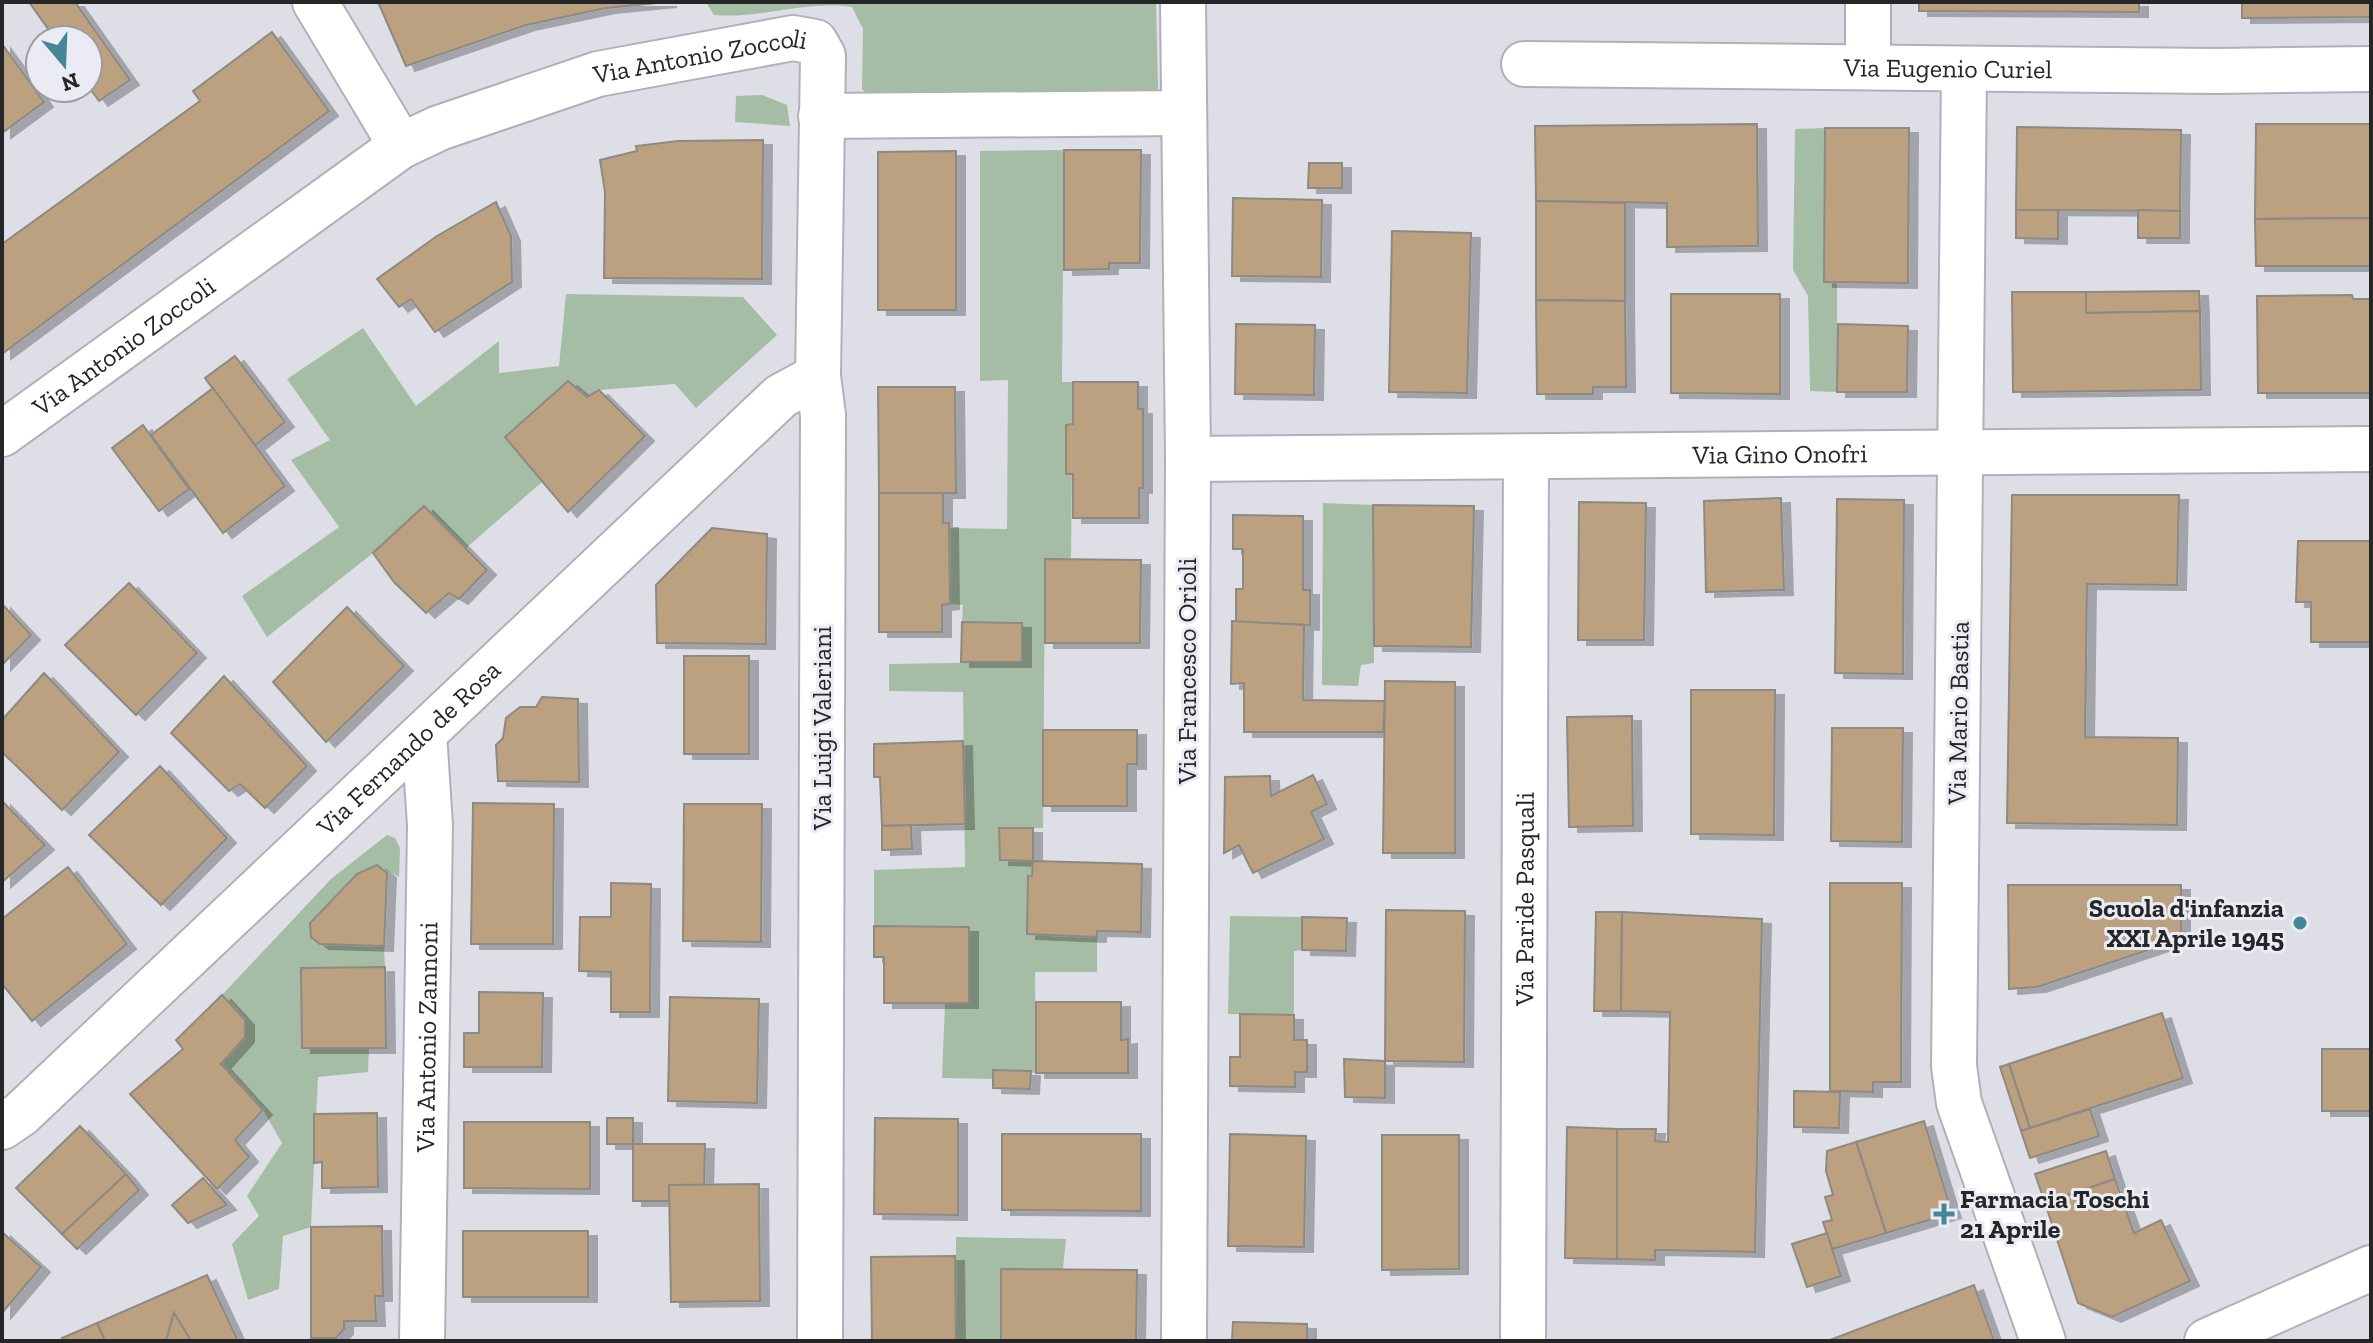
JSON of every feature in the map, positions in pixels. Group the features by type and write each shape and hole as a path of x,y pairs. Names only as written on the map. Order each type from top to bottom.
{"street":[{"path":"315,2 401,146"},
{"name":"Via Francesco Orioli","path":"1183,2 1188,459 1184,1341"},
{"path":"1868,2 1868,67"},
{"name":"Via Antonio Zoccoli","path":"2,434 401,146 454,123 598,74 793,38 815,42 823,56 821,116"},
{"name":"Via Eugenio Curiel","path":"1524,64 1964,70 2371,69"},
{"name":"Via Mario Bastia","path":"1964,70 1954,1066 1959,1103 2043,1341"},
{"path":"821,116 1184,113"},
{"name":"Via Luigi Valeriani","path":"820,1341 823,415 818,376 821,116"},
{"name":"Via Fernando de Rosa","path":"2,1127 21,1114 781,396 818,376"},
{"name":"Via Gino Onofri","path":"1188,459 1960,455 2371,449"},
{"name":"Via Paride Pasquali","path":"1523,1341 1526,457"},
{"name":"Via Antonio Zannoni","path":"422,1341 430,825 424,734"},
{"path":"2207,1341 2371,1268"}],"green space":[{"path":"706,2 1156,2 1158,88 1149,98 870,96 862,89 863,29 852,7 818,6 731,16 714,15"},
{"path":"762,95 787,105 790,126 735,122 736,96"},
{"path":"1825,128 1824,281 1837,281 1837,392 1810,391 1808,296 1793,270 1795,129"},
{"path":"1064,150 1062,382 1073,382 1071,559 1045,560 1043,828 999,828 1000,860 1033,861 1032,876 1028,877 1027,934 1097,937 1097,972 1035,972 1036,1073 993,1070 993,1079 942,1078 945,1003 969,1003 969,927 874,926 874,870 965,867 963,692 889,691 889,664 1022,662 1022,623 962,622 963,605 950,604 949,528 1007,529 1008,380 980,381 980,151"},
{"path":"566,294 743,297 777,335 696,408 675,384 599,390 587,397 568,381 505,437 542,482 466,548 424,506 373,553 267,637 242,596 339,527 291,460 330,440 287,379 363,328 416,406 499,341 499,373 559,366"},
{"path":"1323,503 1373,505 1374,663 1361,665 1358,686 1322,685"},
{"path":"387,835 395,838 400,848 399,877 377,865 357,874 310,923 311,937 320,944 384,946 385,967 301,969 302,1048 369,1048 368,1072 318,1077 311,1227 283,1236 279,1289 248,1300 232,1244 259,1216 247,1196 282,1143 263,1110 221,1064 245,1037 245,1020 222,995 331,879"},
{"path":"1230,916 1302,917 1302,950 1294,951 1294,1015 1228,1014"},
{"path":"956,1237 1066,1239 1063,1269 1001,1269 1001,1341 956,1341"}],"building":[{"path":"29,2 75,2 91,24 45,24"},
{"path":"378,2 668,2 606,8 526,25 406,66"},
{"path":"1919,2 2139,2 2139,12 1919,11"},
{"path":"2242,2 2371,2 2371,17 2242,18"},
{"path":"272,32 329,111 2,354 2,244 200,101 193,91"},
{"path":"104,43 130,80 104,98"},
{"path":"2,44 24,74 24,104 41,104 2,133"},
{"path":"1757,124 1758,246 1667,247 1667,203 1536,201 1535,126"},
{"path":"2256,124 2371,124 2371,218 2255,219"},
{"path":"2017,127 2181,130 2180,211 2016,210"},
{"path":"1825,128 1909,128 1908,283 1824,282"},
{"path":"763,140 762,279 604,278 605,192 600,160 637,151 636,146 678,141"},
{"path":"1064,150 1141,150 1140,263 1109,263 1109,269 1064,270"},
{"path":"956,151 956,310 878,310 878,152"},
{"path":"1309,163 1342,163 1342,188 1308,188"},
{"path":"1233,198 1322,200 1321,277 1232,276"},
{"path":"1536,201 1625,203 1625,301 1536,300"},
{"path":"496,202 511,236 512,282 435,332 411,299 399,307 377,279 437,236"},
{"path":"2016,210 2058,210 2058,239 2016,238"},
{"path":"2138,210 2180,211 2180,238 2138,238"},
{"path":"2371,218 2371,266 2256,266 2255,219"},
{"path":"1392,231 1471,233 1467,393 1389,392"},
{"path":"2199,291 2200,311 2086,313 2086,292"},
{"path":"2012,292 2086,292 2086,313 2200,311 2201,390 2013,392"},
{"path":"1671,294 1780,294 1780,394 1671,393"},
{"path":"2352,295 2353,299 2371,299 2371,393 2258,393 2257,296"},
{"path":"1536,300 1625,301 1626,387 1593,387 1593,394 1537,394"},
{"path":"1236,324 1315,325 1314,395 1235,394"},
{"path":"1838,324 1908,326 1907,392 1837,392"},
{"path":"235,356 285,422 254,446 205,378"},
{"path":"568,381 587,397 599,390 645,436 568,512 505,437"},
{"path":"1073,382 1138,382 1138,409 1143,409 1143,488 1139,488 1139,518 1073,518 1073,474 1066,474 1066,425 1073,424"},
{"path":"878,387 955,387 956,493 879,493"},
{"path":"213,388 285,486 223,533 151,435"},
{"path":"143,425 189,489 159,511 112,448"},
{"path":"879,493 943,493 943,523 949,523 950,604 942,605 942,632 879,632"},
{"path":"2012,495 2179,495 2177,585 2087,584 2085,737 2178,738 2177,825 2007,823"},
{"path":"1781,498 1784,590 1706,592 1704,501"},
{"path":"1837,499 1904,500 1903,674 1835,673"},
{"path":"1579,502 1646,503 1644,640 1578,640"},
{"path":"1373,505 1474,506 1471,647 1374,646"},
{"path":"424,506 487,570 459,599 449,593 426,613 394,582 373,553"},
{"path":"1233,515 1303,516 1303,590 1310,590 1310,625 1236,622 1236,589 1243,589 1243,549 1233,549"},
{"path":"712,528 767,534 766,644 657,643 656,585"},
{"path":"2298,541 2371,541 2371,642 2311,642 2311,602 2296,602"},
{"path":"1045,559 1141,560 1140,643 1045,643"},
{"path":"129,583 197,653 136,715 65,645"},
{"path":"2,604 31,635 2,665"},
{"path":"347,607 404,666 326,742 273,682"},
{"path":"1232,621 1304,625 1303,700 1385,701 1383,732 1244,732 1244,683 1231,684"},
{"path":"962,622 1022,623 1022,662 961,662"},
{"path":"684,656 749,656 749,754 684,754"},
{"path":"44,673 119,752 62,810 2,752 2,720"},
{"path":"224,676 307,766 265,808 240,784 229,791 171,733"},
{"path":"1385,681 1455,682 1455,853 1383,853"},
{"path":"1691,690 1775,690 1774,835 1691,834"},
{"path":"542,697 578,699 579,782 498,781 496,745 503,738 506,718 520,707 536,707"},
{"path":"1632,716 1633,826 1569,827 1567,717"},
{"path":"1832,728 1903,728 1902,842 1831,841"},
{"path":"1043,730 1137,730 1137,764 1127,764 1127,806 1043,806"},
{"path":"963,741 965,824 882,826 880,777 874,777 874,744"},
{"path":"160,766 227,838 161,905 89,835"},
{"path":"1313,775 1327,804 1311,812 1324,839 1253,873 1239,845 1224,853 1225,777 1270,776 1271,796"},
{"path":"2,801 45,845 2,882"},
{"path":"473,803 554,804 553,944 471,944"},
{"path":"684,804 762,804 761,942 683,941"},
{"path":"911,825 912,849 882,850 882,826"},
{"path":"999,828 1033,828 1033,861 1000,860"},
{"path":"1033,861 1142,864 1141,932 1097,931 1097,937 1027,934 1028,876 1032,876"},
{"path":"377,865 387,873 384,946 320,944 311,937 310,923 357,874"},
{"path":"68,867 127,944 32,1021 2,984 2,919"},
{"path":"611,883 651,884 650,1012 611,1012 611,972 579,971 580,917 611,917"},
{"path":"1830,883 1902,883 1901,1082 1873,1082 1873,1092 1830,1091"},
{"path":"2008,885 2181,885 2181,939 2037,987 2009,989"},
{"path":"1386,910 1465,911 1464,1062 1385,1061"},
{"path":"1596,912 1622,912 1621,1011 1594,1011"},
{"path":"1622,912 1762,919 1755,1252 1655,1250 1655,1260 1617,1259 1617,1129 1656,1129 1655,1141 1668,1142 1670,1012 1621,1011"},
{"path":"1302,917 1347,918 1346,951 1302,950"},
{"path":"874,926 969,927 969,1003 884,1003 884,957 874,957"},
{"path":"385,967 386,1048 302,1048 301,968"},
{"path":"479,992 543,993 542,1067 464,1067 464,1033 479,1033"},
{"path":"222,995 245,1020 245,1037 221,1064 263,1110 235,1140 249,1157 217,1189 130,1094 183,1049 176,1040"},
{"path":"670,997 759,999 757,1103 668,1101"},
{"path":"1036,1002 1121,1002 1121,1040 1128,1039 1128,1073 1036,1073"},
{"path":"2162,1013 2183,1078 2030,1128 2009,1064"},
{"path":"1240,1014 1294,1015 1294,1040 1307,1040 1307,1072 1295,1072 1295,1087 1230,1086 1230,1057 1240,1057"},
{"path":"2322,1049 2371,1049 2371,1111 2322,1111"},
{"path":"1344,1059 1385,1061 1385,1098 1345,1097"},
{"path":"2009,1064 2030,1128 2021,1131 2000,1067"},
{"path":"993,1070 1031,1071 1030,1089 993,1088"},
{"path":"1794,1091 1840,1092 1839,1128 1794,1127"},
{"path":"2090,1109 2099,1136 2030,1158 2021,1131"},
{"path":"377,1113 378,1187 322,1188 322,1162 314,1163 314,1114"},
{"path":"607,1118 633,1118 633,1144 607,1144"},
{"path":"875,1118 958,1119 958,1215 874,1214"},
{"path":"1924,1121 1952,1213 1886,1233 1856,1142"},
{"path":"464,1122 590,1122 590,1189 464,1188"},
{"path":"80,1126 126,1174 62,1234 16,1188"},
{"path":"1567,1127 1617,1129 1617,1259 1565,1258"},
{"path":"1002,1134 1141,1134 1141,1211 1002,1210"},
{"path":"1230,1134 1306,1136 1304,1247 1228,1246"},
{"path":"1382,1135 1459,1135 1459,1269 1382,1270"},
{"path":"1856,1142 1886,1233 1832,1249 1823,1222 1832,1220 1825,1197 1833,1195 1826,1171 1827,1151"},
{"path":"633,1144 705,1144 704,1185 669,1185 670,1201 633,1201"},
{"path":"2106,1151 2115,1179 2045,1203 2035,1174"},
{"path":"126,1174 139,1190 77,1249 62,1234"},
{"path":"203,1178 227,1205 188,1223 172,1205"},
{"path":"2115,1179 2134,1233 2161,1220 2190,1281 2112,1317 2078,1303 2045,1203"},
{"path":"759,1184 760,1301 671,1302 669,1185"},
{"path":"382,1226 383,1296 375,1296 376,1321 344,1321 344,1329 336,1338 311,1338 311,1227"},
{"path":"463,1231 588,1231 588,1297 463,1297"},
{"path":"2,1232 41,1267 2,1313"},
{"path":"1827,1233 1841,1276 1807,1287 1792,1244"},
{"path":"955,1256 956,1341 872,1341 871,1257"},
{"path":"1001,1269 1137,1270 1136,1341 1001,1341"},
{"path":"207,1275 238,1341 191,1341 174,1313 166,1341 105,1341 97,1323"},
{"path":"1974,1285 1994,1341 1830,1341 1830,1340"},
{"path":"174,1313 191,1341 166,1341"},
{"path":"1233,1322 1307,1324 1307,1341 1232,1341"},
{"path":"97,1323 105,1341 64,1341 62,1338"}],"place":[{"name":"Scuola d'infanzia XXI Aprile 1945","path":"2300,923"},
{"name":"Farmacia Toschi 21 Aprile","path":"1944,1214"}]}
